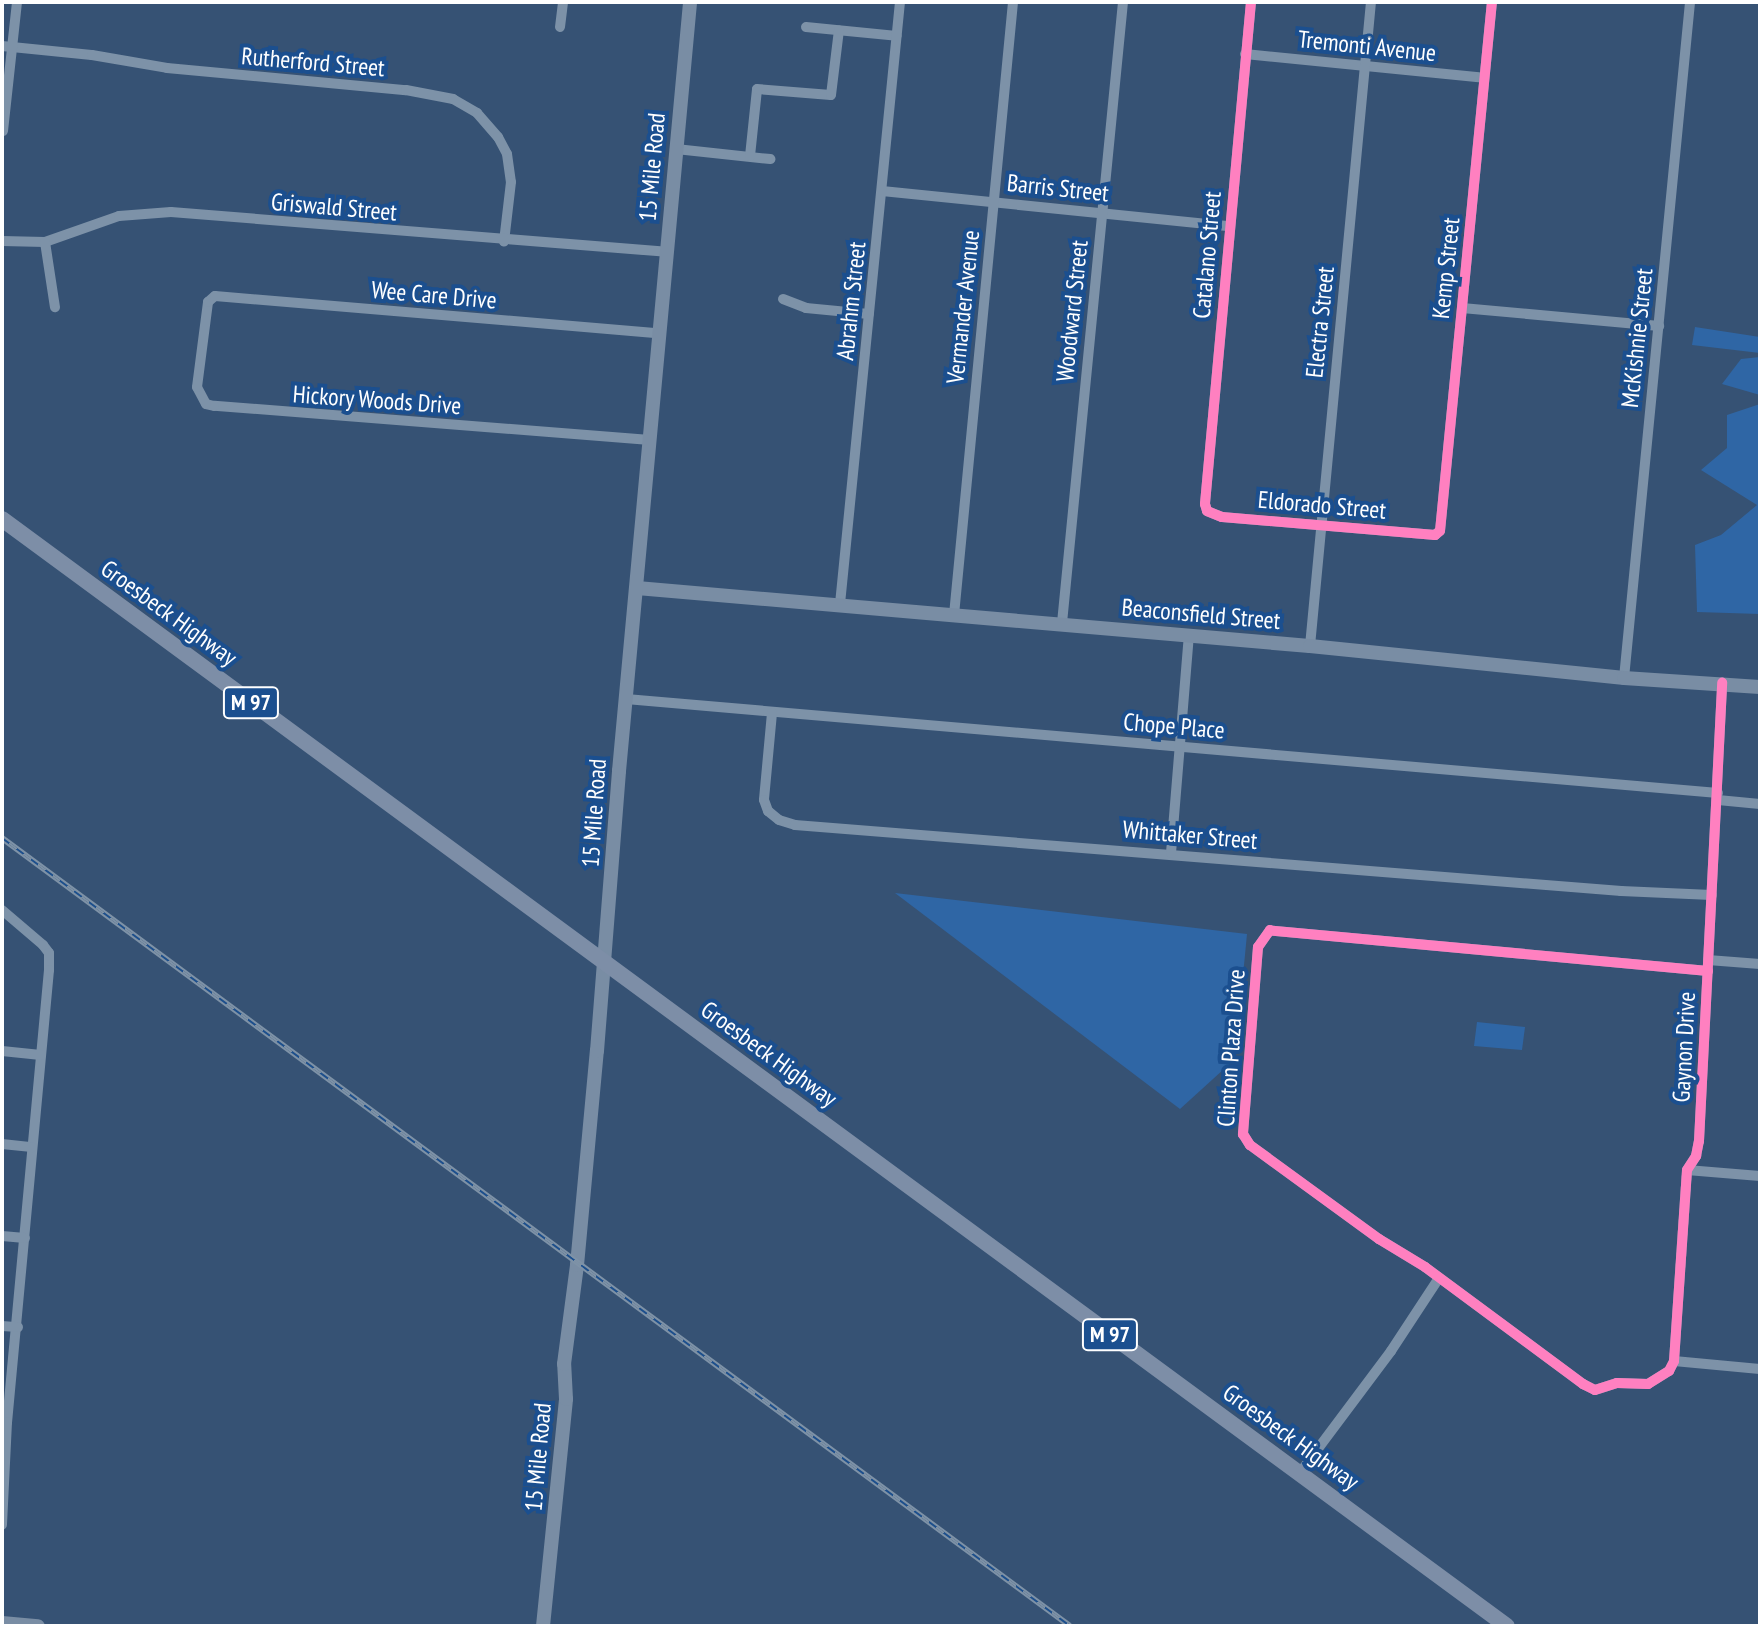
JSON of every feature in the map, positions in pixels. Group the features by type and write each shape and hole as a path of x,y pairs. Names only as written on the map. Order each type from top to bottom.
{"main road":[{"name":"15 Mile Road","path":"543,1626 566,1399 564,1364 577,1265 605,965 626,699 690,2"},
{"name":"Groesbeck Highway","path":"2,519 1507,1626"},
{"name":"Beaconsfield Street","path":"637,588 1062,623 1624,678 1760,687"},
{"path":"2,1623 38,1626"}],"street":[{"path":"3,131 8,47 17,2"},
{"path":"560,27 563,2"},
{"name":"Abrahm Street","path":"840,604 900,2"},
{"name":"Vermander Avenue","path":"954,615 1013,2"},
{"name":"Woodward Street","path":"1062,623 1123,2"},
{"name":"Catalano Street","path":"1207,511 1205,498 1251,2"},
{"name":"Electra Street","path":"1310,646 1371,2"},
{"name":"Kemp Street","path":"1435,535 1440,531 1492,2"},
{"name":"McKishnie Street","path":"1624,678 1690,2"},
{"path":"806,27 897,36"},
{"path":"750,156 757,89 831,95 839,30"},
{"name":"Rutherford Street","path":"8,47 92,55 167,68 406,90 453,99 483,120 507,154 511,182 504,242"},
{"name":"Tremonti Avenue","path":"1245,54 1484,78"},
{"path":"676,149 770,159"},
{"name":"Barris Street","path":"882,191 1229,226"},
{"name":"Griswald Street","path":"2,241 45,242 119,216 154,212 504,242 666,252"},
{"path":"45,242 55,307"},
{"name":"Wee Care Drive","path":"208,302 215,296 660,333"},
{"path":"783,299 806,308 869,314"},
{"name":"Hickory Woods Drive","path":"208,302 197,387 206,404 650,440"},
{"path":"1462,308 1659,326"},
{"name":"Eldorado Street","path":"1207,511 1222,517 1435,535"},
{"path":"1171,853 1189,636"},
{"name":"Gaynon Drive","path":"1674,1361 1687,1170 1696,1156 1699,1141 1722,683"},
{"name":"Chope Place","path":"626,699 1181,746 1718,797 1760,804"},
{"name":"Whittaker Street","path":"772,713 764,800 768,811 786,823 1621,891 1712,895"},
{"path":"2,910 49,953 18,1327 4,1422 2,1525"},
{"name":"Clinton Plaza Drive","path":"1674,1361 1663,1376 1648,1384 1617,1383 1601,1389 1589,1388 1439,1278 1379,1239 1245,1139 1242,1110 1258,947 1266,932 1275,929 1708,965"},
{"path":"1708,965 1760,964"},
{"path":"2,1051 41,1055"},
{"path":"2,1144 32,1147"},
{"path":"1687,1170 1760,1176"},
{"path":"2,1236 25,1238"},
{"path":"1299,1474 1391,1351 1439,1278"},
{"path":"2,1326 18,1327"},
{"path":"1674,1361 1760,1369"}],"shaded area":[{"path":"1695,327 1760,337 1760,353 1692,345"},
{"path":"1760,357 1760,395 1722,384 1741,359"},
{"path":"1760,404 1760,614 1697,612 1695,545 1721,535 1757,505 1701,470 1727,448 1727,415"},
{"path":"895,893 1247,934 1235,1059 1180,1109"},
{"path":"1477,1022 1525,1027 1522,1050 1474,1046"}],"railway":[{"path":"2,838 1070,1626"}],"cycle path":[{"path":"1251,2 1205,504 1207,511 1222,517 1435,535 1440,531 1492,2"},
{"path":"1708,971 1270,930 1258,947 1243,1134 1250,1145 1379,1239 1425,1267 1583,1384 1595,1390 1617,1383 1648,1384 1669,1371 1674,1361 1687,1170 1696,1156 1699,1141 1722,683"}]}
